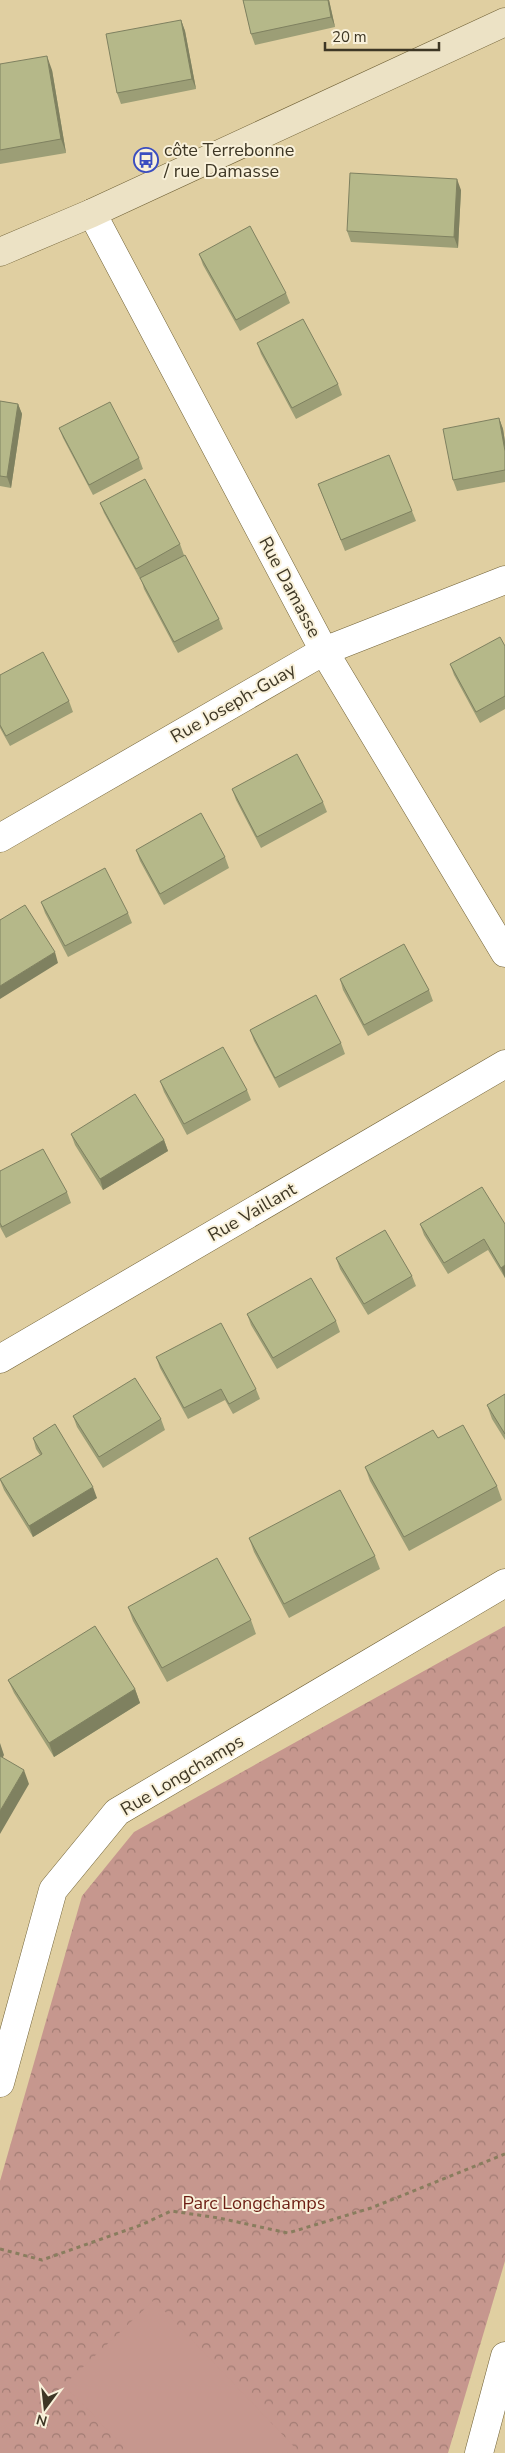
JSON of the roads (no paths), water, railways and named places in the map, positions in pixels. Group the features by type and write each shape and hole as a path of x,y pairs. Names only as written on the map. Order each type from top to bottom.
{"main road":[{"path":"0,252 92,213 505,22"}],"street":[{"name":"Rue Damasse","path":"92,213 324,651 505,953"},
{"name":"Rue Joseph-Guay","path":"0,838 324,651 505,580"},
{"name":"Rue Vaillant","path":"0,1359 505,1064"},
{"name":"Rue Longchamps","path":"0,2083 53,1890 117,1812 505,1583"},
{"path":"479,2453 505,2356"}],"place":[{"name":"côte Terrebonne / rue Damasse","path":"146,160"}],"park label":[{"name":"Parc Longchamps","path":"254,2203"}]}
